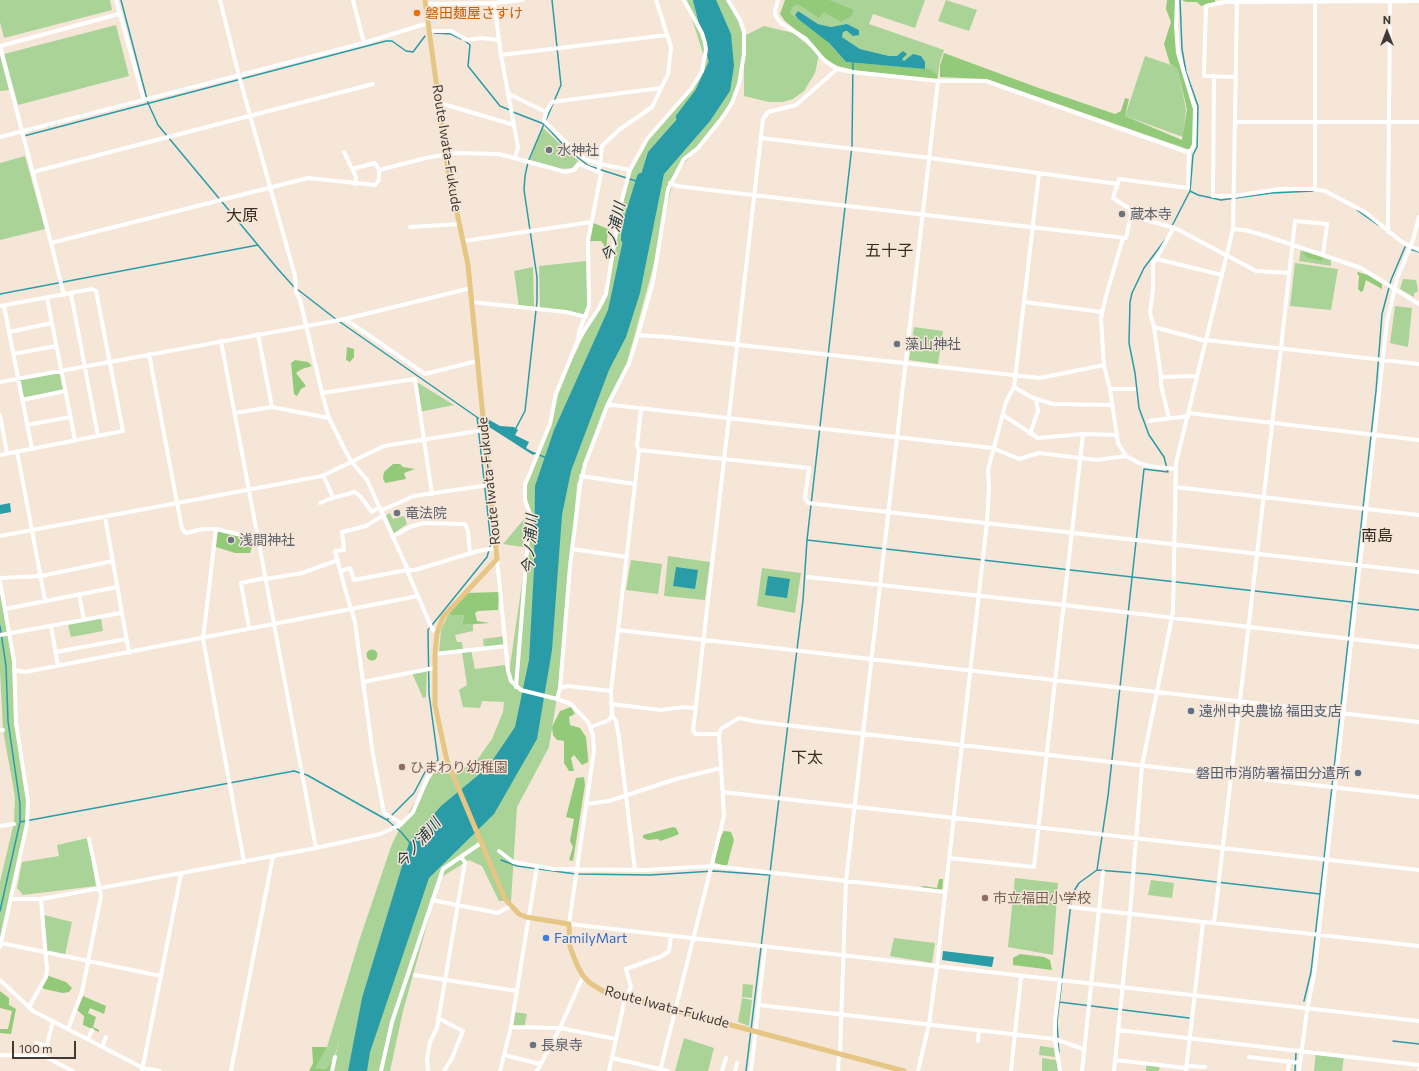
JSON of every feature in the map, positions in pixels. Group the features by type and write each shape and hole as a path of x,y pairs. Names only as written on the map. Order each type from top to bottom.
{"main road":[{"name":"Route Iwata-Fukude","path":"425,2 446,155 464,241 471,288 497,559 443,617 437,633 434,668 434,705 447,761 505,899 519,914 530,918 569,924 570,947 583,976 596,987 627,998 904,1071"}],"street":[{"path":"116,0 144,100"},
{"path":"220,0 238,76 270,187 284,243 295,276 296,292 306,325 329,418 351,461 367,480 382,511 432,629 437,633"},
{"path":"353,0 364,43"},
{"path":"425,2 494,2 522,0"},
{"path":"598,172 602,146 619,130 652,107 670,66 671,47 656,0"},
{"path":"518,688 530,514 525,500 525,485 550,424 556,394 578,340 599,308 606,294 621,203 630,170 647,139 691,88 702,71 706,50 705,43 702,32 684,0"},
{"path":"557,699 560,688 572,549 581,476 607,406 628,363 638,335 653,282 670,183 684,159 698,148 722,118 732,103 739,84 744,54 744,32 740,20 728,0"},
{"path":"778,0 775,10 776,17 781,23 806,39 824,60 837,68 852,72 938,81 986,82 1187,152 1189,151"},
{"path":"1176,469 1148,466 1126,456 1120,449 1110,389 1104,365 1102,312 1123,238 1126,238 1131,216 1130,209 1113,198 1119,179 1188,188 1189,151 1194,145 1195,109 1178,53 1176,26 1177,0"},
{"path":"1236,76 1204,76 1206,6 1238,1 1419,1"},
{"path":"1114,1071 1130,913 1142,766 1174,603 1176,469 1233,229 1238,1"},
{"path":"1314,1 1314,189"},
{"path":"1388,232 1390,1"},
{"path":"494,2 501,55 518,147 515,158"},
{"path":"64,295 0,46 119,14"},
{"path":"0,137 364,43 428,23"},
{"path":"429,31 451,31 468,40 481,38 499,40"},
{"path":"501,55 667,35"},
{"path":"719,734 696,734 693,731 763,119 768,112 796,105 837,68"},
{"path":"1214,76 1213,196 1234,196 1279,189 1325,190 1365,212 1409,248 1419,250"},
{"path":"838,1071 846,882 938,81"},
{"path":"32,172 373,84"},
{"path":"630,170 600,164 585,159 545,122 546,112 554,102 661,88"},
{"path":"509,94 546,112"},
{"path":"440,103 514,125"},
{"path":"1236,122 1419,122"},
{"path":"761,138 930,158 1118,184"},
{"path":"344,152 356,177 355,184"},
{"path":"379,170 454,153 499,154 566,172 574,170 579,164 601,173 588,241 589,306 579,332 578,340"},
{"path":"51,244 313,177 355,184 375,185 379,180 379,170 375,163 352,169"},
{"path":"918,1071 929,1024 937,966 987,522 990,487 988,470 1003,415 1014,386 1039,173"},
{"path":"670,183 677,186 1123,238"},
{"path":"1131,216 1174,227 1256,271 1289,274"},
{"path":"1299,1071 1307,1010 1314,975 1328,861 1388,321 1394,289 1416,230 1419,216"},
{"path":"1214,923 1295,221 1327,224 1323,255"},
{"path":"464,241 591,222"},
{"path":"410,227 460,224"},
{"path":"1169,418 1161,385 1154,327 1150,308 1153,288 1153,262 1174,227"},
{"path":"1233,229 1245,230 1361,268 1419,304"},
{"path":"1156,259 1222,275"},
{"path":"0,382 345,319 471,288"},
{"path":"0,455 17,451 32,449 123,431 96,291 92,289 2,306 9,332 17,379 32,449"},
{"path":"71,294 98,436"},
{"path":"48,298 74,440"},
{"path":"472,302 566,312 586,317"},
{"path":"1024,302 1102,312"},
{"path":"345,319 425,374 478,361"},
{"path":"9,332 52,323"},
{"path":"1154,327 1206,341 1419,364"},
{"path":"258,334 272,407"},
{"path":"638,335 737,344 1040,378 1104,365"},
{"path":"221,341 250,489 316,848"},
{"path":"13,354 56,346"},
{"path":"149,354 182,529 186,533 203,529 216,529 258,539"},
{"path":"1161,377 1197,376"},
{"path":"322,393 414,379 432,494"},
{"path":"1014,386 1036,399 1053,404 1112,405"},
{"path":"1110,389 1134,389"},
{"path":"22,400 65,391"},
{"path":"1030,434 1038,411 1036,399"},
{"path":"607,406 612,405 993,448 1019,459 1039,453 1097,460 1126,456"},
{"path":"235,413 272,407 329,418"},
{"path":"591,728 609,720 612,715 611,691 639,450 637,446 641,409"},
{"path":"0,415 7,453"},
{"path":"1003,415 1016,422 1030,434 1038,438 1083,434 1117,435"},
{"path":"1149,421 1188,415 1419,440"},
{"path":"27,425 70,417"},
{"path":"0,536 323,476 384,446 484,430"},
{"path":"949,858 1034,867 1083,434"},
{"path":"639,450 809,468 805,498 808,503 987,522 1419,572"},
{"path":"17,451 45,600"},
{"path":"323,476 333,498"},
{"path":"581,476 635,484"},
{"path":"401,823 384,813 372,755 355,622 335,551 344,550 342,532 366,526 382,511 408,498 489,485"},
{"path":"1175,487 1419,514"},
{"path":"320,503 355,492 360,496 372,512 382,511"},
{"path":"105,517 129,653"},
{"path":"392,537 410,527 423,523 465,524 468,531 470,554"},
{"path":"216,529 203,639 244,862"},
{"path":"341,571 350,568 354,580 406,569 415,570 496,548"},
{"path":"572,549 627,557"},
{"path":"497,559 508,671 511,681 518,688 571,704 578,710 591,728 593,735 594,751 569,924 1307,1010 1419,1021"},
{"path":"249,628 241,583 302,573 338,560"},
{"path":"0,578 40,576 113,562"},
{"path":"808,577 978,595 1419,647"},
{"path":"0,582 14,670 16,723 28,789 27,824 11,899 3,924 0,945 46,952 161,976"},
{"path":"5,609 117,587"},
{"path":"79,594 84,620"},
{"path":"14,670 25,672 129,653 203,639 274,623 418,596"},
{"path":"0,635 121,613"},
{"path":"51,626 58,666"},
{"path":"618,630 1419,722"},
{"path":"56,652 126,639"},
{"path":"435,654 506,646"},
{"path":"363,682 434,668"},
{"path":"560,688 568,686 611,691"},
{"path":"612,704 661,710 695,708"},
{"path":"612,715 616,721 619,738 635,870"},
{"path":"660,1070 724,816 719,734 721,729 739,718 759,722 1419,797"},
{"path":"11,899 41,899 99,889 316,848 380,834 401,823 413,812 428,777 434,769 447,761"},
{"path":"586,804 625,796 676,779 721,768"},
{"path":"723,792 1419,870"},
{"path":"0,826 14,824"},
{"path":"68,1029 82,992 101,896 89,839"},
{"path":"381,1071 392,1022 443,869 481,843"},
{"path":"499,851 513,862 554,869 635,870 712,866 945,892"},
{"path":"231,1071 273,856"},
{"path":"428,1071 427,1059 430,1042 437,1028 465,862 461,857"},
{"path":"500,1071 511,1027 530,918 537,866"},
{"path":"1082,1071 1103,872"},
{"path":"142,1069 181,874"},
{"path":"29,1008 46,977 48,964 41,899"},
{"path":"432,900 498,912 510,906"},
{"path":"1070,907 1419,946"},
{"path":"1186,1068 1203,922"},
{"path":"609,1071 616,1039 631,987 626,969 662,956 669,951 671,936"},
{"path":"751,1071 753,1030 759,1005 765,947"},
{"path":"415,974 517,991"},
{"path":"537,1071 560,1028 583,976"},
{"path":"1011,1071 1021,977"},
{"path":"0,980 29,1008 53,1022 88,1039 142,1069 160,1071"},
{"path":"1060,981 1055,1021 1055,1039 1060,1071"},
{"path":"759,1005 1055,1039 1084,1048"},
{"path":"438,1018 463,1031 452,1058 444,1071"},
{"path":"44,1056 53,1022"},
{"path":"511,1027 560,1028 616,1039"},
{"path":"88,1039 92,1030"},
{"path":"978,1041 979,1030"},
{"path":"1118,1030 1419,1064"},
{"path":"102,1047 106,1037"},
{"path":"36,1043 53,1048"},
{"path":"0,1055 44,1056 73,1071"},
{"path":"504,1055 540,1064"},
{"path":"332,1071 335,1057"},
{"path":"1248,1057 1300,1063"},
{"path":"612,1058 668,1071"},
{"path":"722,1071 726,1058"},
{"path":"1115,1060 1186,1068 1204,1067"},
{"path":"1288,1071 1289,1061"},
{"path":"735,1071 737,1063"}],"green space":[{"path":"0,0 110,0 112,10 4,38 0,22"},
{"path":"686,0 730,0 744,36 764,26 793,33 819,54 815,73 804,91 793,99 782,102 769,102 744,96 744,54 739,84 724,115 674,176 657,253 625,370 605,411 577,484 562,665 549,747 517,807 511,901 499,901 482,866 469,860 440,878 403,1011 390,1071 332,1071 340,1036 334,1059 326,1069 314,1068 327,1047 360,938 392,844 404,820 438,766 452,776 477,760 492,739 503,712 504,702 482,701 480,708 463,707 459,690 467,685 462,652 471,650 475,669 505,665 509,673 528,542 525,485 545,436 557,391 608,286 616,234 632,165 657,126 694,85 705,60"},
{"path":"785,0 829,0 854,10 851,16 841,22 824,12 819,18 798,4 793,6 790,13 826,40 846,62 930,69 938,76 937,79 859,71 838,66 823,59 807,39 785,21 780,14"},
{"path":"794,0 925,0 915,28 873,14 869,24 944,50 940,61 938,76 925,69 925,62 904,61 897,56 889,56 860,49 842,37 843,32 859,30 848,25 831,27 818,24 798,11 795,15 798,19 790,13"},
{"path":"946,0 977,10 969,31 938,21"},
{"path":"1167,0 1177,0 1178,53 1195,110 1194,142 1190,150 986,79 940,77 940,65 944,53 1115,114 1121,111 1125,98 1129,99 1125,116 1182,140 1187,109 1177,68 1170,64 1164,44 1171,22 1166,9"},
{"path":"1182,0 1215,0 1215,2 1201,6 1197,2 1186,2"},
{"path":"116,25 129,76 18,105 4,54"},
{"path":"0,55 9,90 0,91"},
{"path":"1145,56 1177,67 1186,109 1183,137 1125,116"},
{"path":"542,127 578,161 572,168 562,169 530,160"},
{"path":"25,156 45,229 0,240 0,163"},
{"path":"591,222 608,229 606,253 604,253 604,245 601,241 588,241"},
{"path":"1301,248 1331,258 1331,266 1299,261"},
{"path":"1305,252 1322,257 1323,259 1322,261 1308,258 1302,253"},
{"path":"586,261 588,309 584,315 540,308 539,266"},
{"path":"1295,263 1338,269 1331,310 1290,306"},
{"path":"533,267 534,307 519,307 514,271"},
{"path":"1358,272 1368,275 1382,284 1382,289 1366,280 1363,291 1361,292 1358,289"},
{"path":"1403,279 1416,280 1418,291 1414,293 1414,297 1400,289"},
{"path":"1395,306 1412,308 1408,347 1390,343"},
{"path":"914,327 943,331 938,364 909,360"},
{"path":"347,347 354,349 354,357 350,362 346,360"},
{"path":"295,360 308,362 312,366 302,369 296,373 306,386 301,389 297,396 294,394 291,363"},
{"path":"61,370 65,390 21,398 17,379"},
{"path":"415,381 454,405 419,412"},
{"path":"393,464 400,464 403,467 415,469 404,473 406,479 385,483 383,478 384,472"},
{"path":"390,513 393,519 404,516 407,524 394,533 386,515"},
{"path":"524,519 523,547 503,544"},
{"path":"216,529 257,538 258,545 252,547 250,553 235,553 216,547"},
{"path":"668,556 710,562 705,600 664,596"},
{"path":"631,560 662,564 658,594 626,590"},
{"path":"762,568 801,573 795,613 757,606"},
{"path":"0,582 14,669 14,723 24,771 28,805 21,850 0,947 0,882 14,822 15,797 3,730 0,671"},
{"path":"499,592 498,610 478,611 475,613 477,621 490,623 462,625 464,615 451,615 449,613 466,593"},
{"path":"449,613 451,615 464,615 462,625 473,624 473,631 455,635 457,642 462,642 463,651 439,652 441,630"},
{"path":"101,618 103,631 71,637 68,625"},
{"path":"505,636 505,646 484,649 483,639"},
{"path":"370,650 374,650 376,651 376,659 370,660 367,657 367,653"},
{"path":"427,670 426,697 423,698 412,673"},
{"path":"571,707 575,714 569,717 570,725 580,728 586,737 588,758 588,762 582,765 574,755 571,758 574,771 569,771 564,763 564,741 557,740 553,735 552,727 560,711"},
{"path":"584,777 585,785 573,861 569,860 573,847 570,841 574,819 566,817 576,778"},
{"path":"673,827 676,828 679,834 660,841 658,839 648,840 643,838 643,835"},
{"path":"724,831 731,832 734,840 727,866 715,863 715,853 718,841"},
{"path":"88,838 96,886 23,895 17,888 22,862 59,856 57,845"},
{"path":"1015,878 1058,883 1053,955 1008,947"},
{"path":"939,879 943,879 942,891 920,887 937,888"},
{"path":"1151,880 1174,883 1172,898 1148,895"},
{"path":"44,915 72,922 65,955 46,952"},
{"path":"894,938 935,943 932,963 890,956"},
{"path":"1020,954 1044,957 1050,960 1052,970 1013,965 1013,958"},
{"path":"49,976 66,982 72,988 69,992 63,993 44,989 42,987 46,977"},
{"path":"743,984 753,985 752,998 742,997"},
{"path":"0,991 9,998 9,1005 16,1009 11,1034 0,1033 0,1029 8,1029 12,1011 0,1008"},
{"path":"83,996 106,1006 104,1014 90,1008 88,1013 96,1017 93,1027 99,1030 99,1032 83,1025 84,1016 77,1010"},
{"path":"742,998 752,1000 749,1026 738,1022"},
{"path":"515,1012 527,1014 524,1028 511,1027"},
{"path":"684,1038 714,1048 708,1071 675,1071"},
{"path":"1040,1046 1054,1048 1055,1057 1039,1055"},
{"path":"312,1047 327,1047 315,1068 326,1069 335,1057 335,1071 309,1071 313,1063"},
{"path":"1316,1052 1344,1056 1342,1071 1314,1071"},
{"path":"1042,1058 1056,1060 1060,1071 1042,1071"},
{"path":"1146,1064 1160,1065 1159,1071 1146,1071"}],"water":[{"path":"696,0 716,0 731,34 734,66 730,91 710,121 664,174 640,293 626,337 609,370 571,471 562,515 552,650 537,739 494,814 429,878 370,1052 367,1071 348,1071 362,998 409,843 441,806 488,767 515,727 529,660 534,569 535,486 554,430 608,310 628,217 648,152 699,92 713,62 712,51"},
{"path":"798,11 818,24 831,27 847,24 859,30 859,35 853,36 847,31 843,32 842,37 860,49 889,56 897,56 903,51 907,54 902,59 904,61 913,54 921,56 925,62 925,69 846,62 829,43 798,19 795,15"},
{"path":"486,418 500,426 514,427 518,430 515,435 529,442 526,448 535,453 533,455 486,425"},
{"path":"10,503 11,512 0,514 0,505"},
{"path":"676,567 698,570 695,589 673,586"},
{"path":"768,576 790,579 787,598 765,595"},
{"path":"943,951 994,957 992,967 942,960"}],"waterway":[{"path":"121,0 148,103 158,125 294,287"},
{"path":"546,120 561,85 552,0"},
{"name":"今ノ浦川","path":"680,117 699,92 713,62 697,0"},
{"path":"1172,226 1190,191 1193,155 1197,147 1198,106 1186,72 1182,49 1180,0"},
{"path":"434,33 451,34 461,39"},
{"path":"24,136 386,41 392,41 406,51 413,52 425,36"},
{"path":"464,40 470,45 468,66 500,106 510,110"},
{"path":"746,1071 803,600 807,540 852,146 853,61"},
{"path":"513,112 544,124 568,150 589,166 639,182"},
{"path":"515,430 525,411 537,301 537,277 524,190 525,176 528,162 544,124"},
{"name":"今ノ浦川","path":"625,239 626,225 641,177"},
{"path":"1190,191 1198,195 1221,200 1272,193 1313,191"},
{"path":"1357,210 1378,225"},
{"path":"1097,870 1108,796 1144,469 1168,472 1164,457 1149,435 1139,408 1135,373 1129,343 1130,302 1132,293 1144,268 1165,240"},
{"path":"0,294 258,245"},
{"path":"1304,1001 1311,972 1320,894 1376,391 1382,314 1391,280 1405,247"},
{"path":"1410,249 1419,252"},
{"path":"297,289 337,320"},
{"path":"340,322 481,420"},
{"path":"387,820 414,793 425,772 438,760 429,694 428,630 487,557 491,543 477,417"},
{"path":"534,453 547,458"},
{"path":"807,540 1352,602"},
{"path":"1356,603 1419,610"},
{"path":"0,626 6,666 8,721 20,804 20,822 0,911"},
{"path":"20,822 294,771 307,775 387,820 401,832 411,844"},
{"path":"501,860 517,866 576,874 650,875 714,871 769,875"},
{"path":"1058,1038 1057,1022 1071,903 1074,891 1079,883 1097,870 1148,874 1320,894"},
{"path":"1059,1002 1189,1018"},
{"path":"1393,1041 1419,1044"},
{"path":"1058,1042 1059,1052"},
{"path":"1295,1071 1296,1053"}],"place":[{"name":"磐田麺屋さすけ","path":"417,13"},
{"name":"水神社","path":"549,150"},
{"name":"蔵本寺","path":"1122,214"},
{"name":"藻山神社","path":"897,344"},
{"name":"竜法院","path":"397,513"},
{"name":"浅間神社","path":"231,540"},
{"name":"遠州中央農協 福田支店","path":"1191,711"},
{"name":"ひまわり幼稚園","path":"402,767"},
{"name":"磐田市消防署福田分遣所","path":"1358,773"},
{"name":"市立福田小学校","path":"985,898"},
{"name":"FamilyMart","path":"546,938"},
{"name":"長泉寺","path":"533,1045"}],"district":[{"name":"大原","path":"242,216"},
{"name":"五十子","path":"889,251"},
{"name":"南島","path":"1377,536"},
{"name":"下太","path":"807,758"}]}
